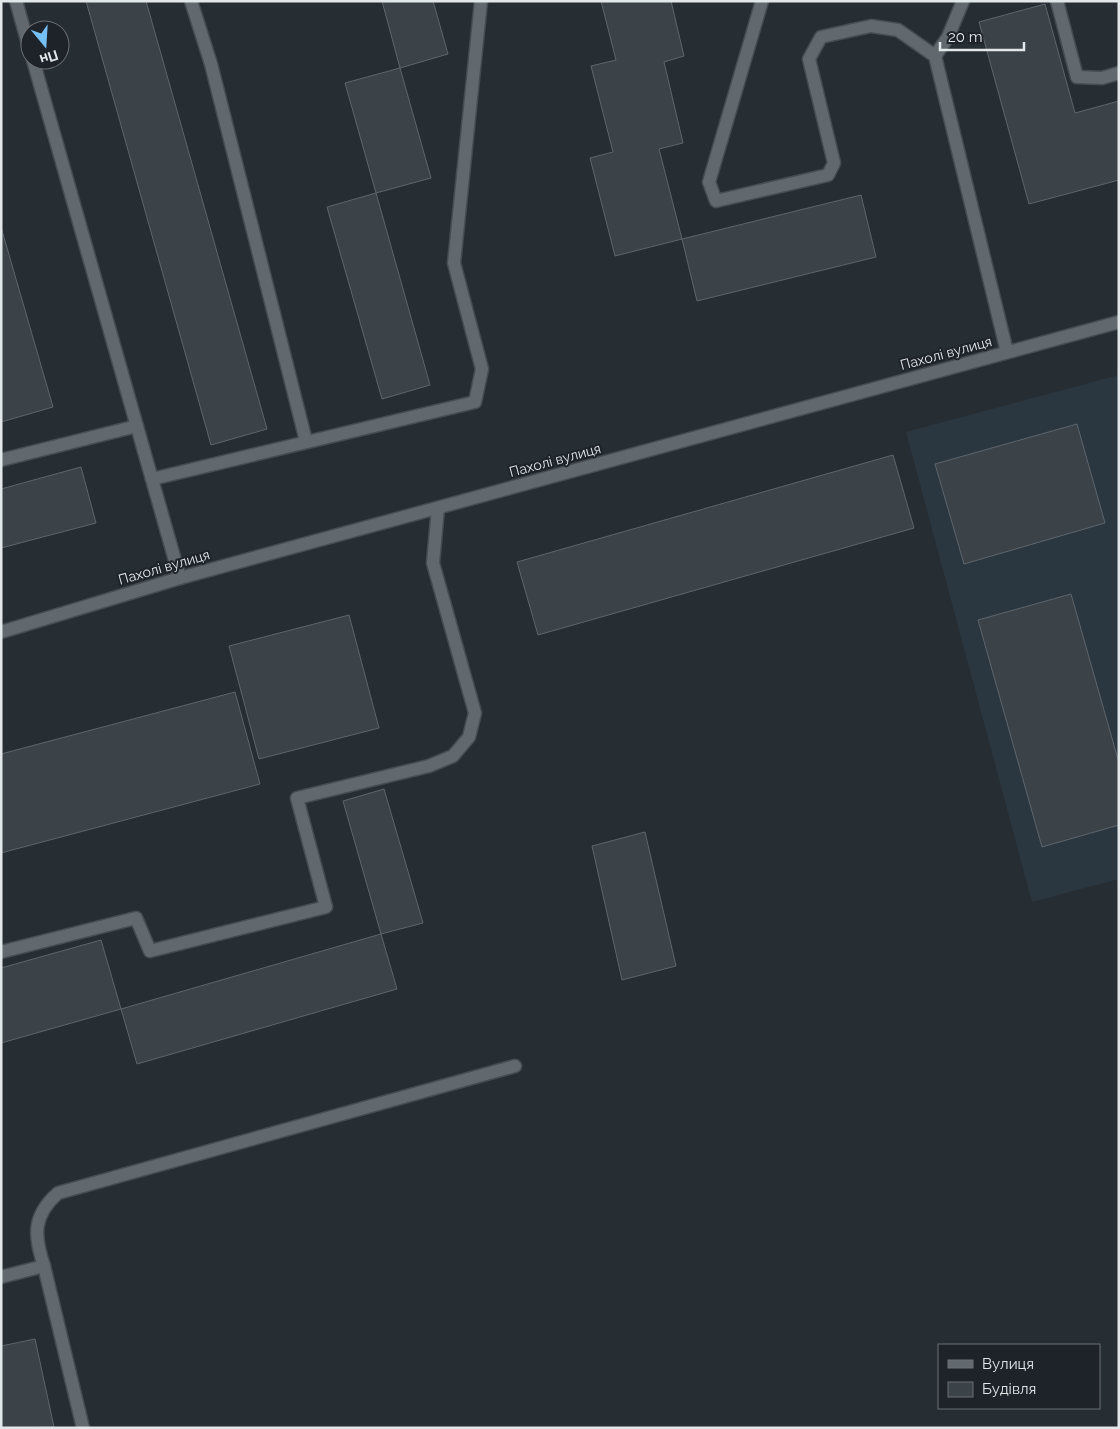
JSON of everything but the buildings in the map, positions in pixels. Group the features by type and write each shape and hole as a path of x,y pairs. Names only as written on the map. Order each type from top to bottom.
{"street":[{"path":"16,1 21,20"},
{"path":"191,1 211,64 306,441"},
{"path":"152,479 475,402 482,370 454,263 481,1"},
{"path":"762,1 709,182 716,201 828,175 834,164 809,59 821,37 870,26 898,30 935,56 1007,352"},
{"path":"935,56 948,38 963,1"},
{"path":"1057,1 1077,76 1102,78 1119,74"},
{"path":"36,70 180,578"},
{"name":"Пахолі вулиця","path":"1,632 180,578 1119,322"},
{"path":"1,460 137,426"},
{"path":"1,952 136,918 150,951 326,907 297,798 429,766 453,756 469,737 475,713 433,563 438,508"},
{"path":"83,1428 36,1240 39,1220 46,1204 58,1193 515,1066"},
{"path":"1,1277 44,1266"}],"shaded area":[{"path":"1119,375 1119,879 1032,902 906,432"}]}
